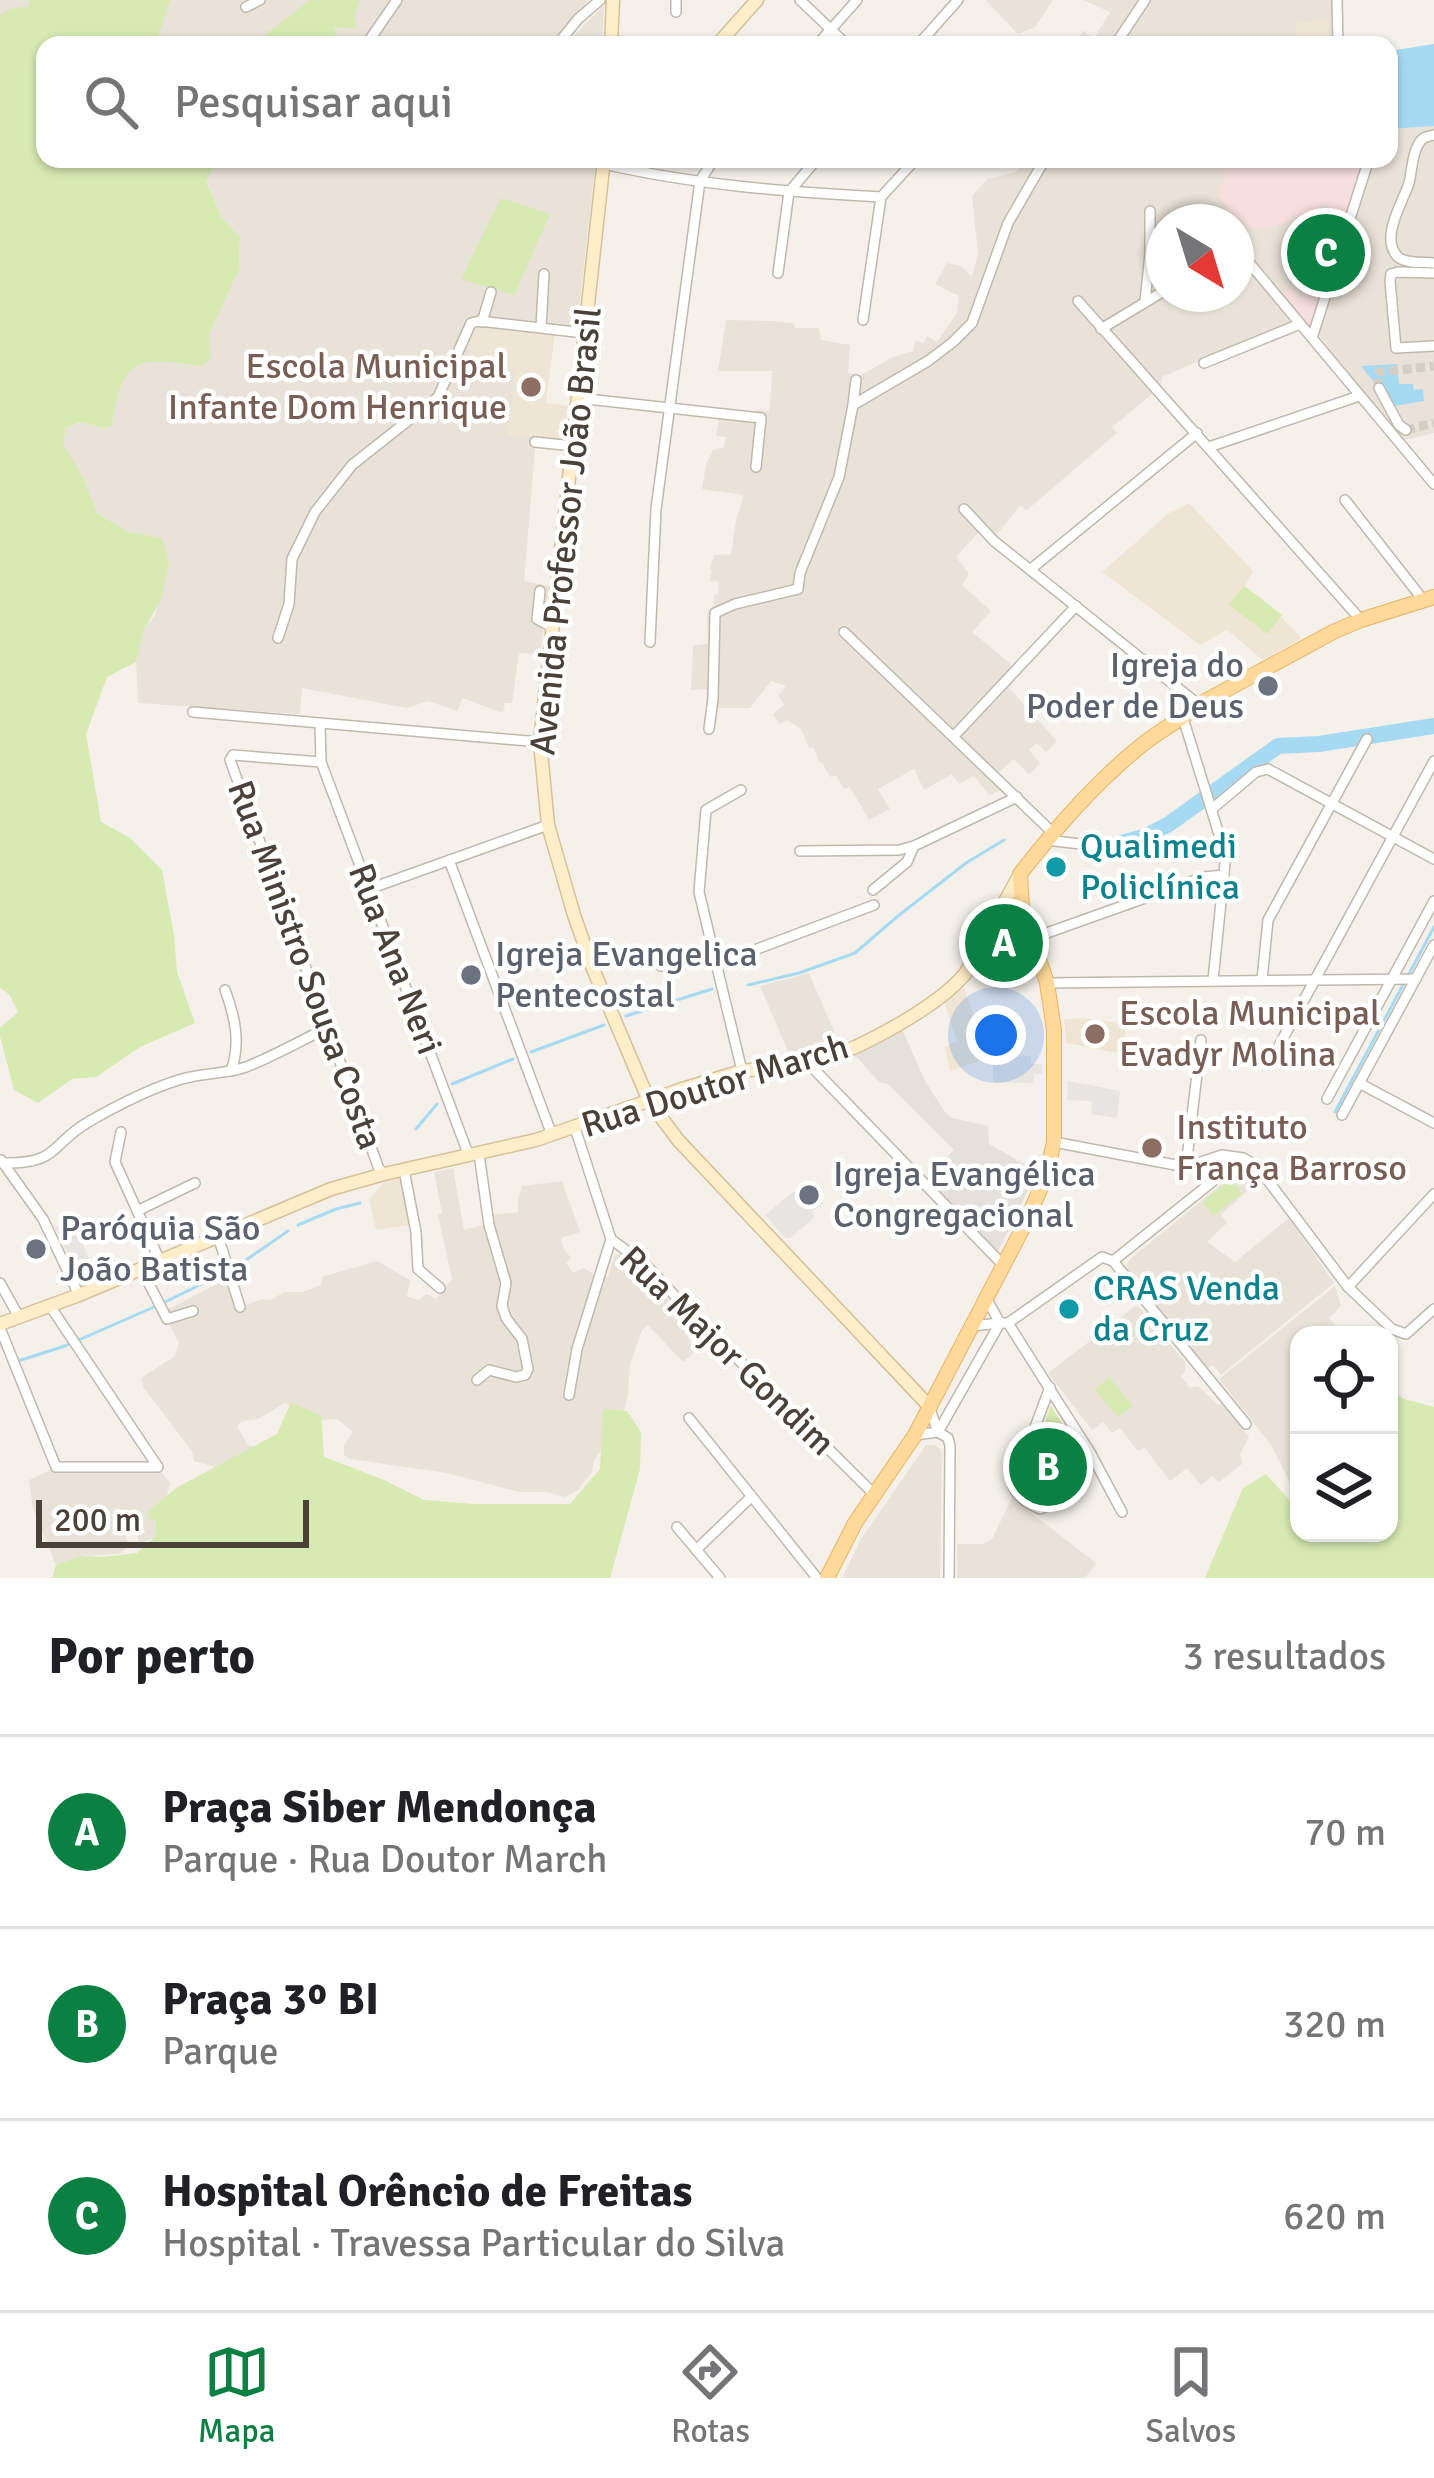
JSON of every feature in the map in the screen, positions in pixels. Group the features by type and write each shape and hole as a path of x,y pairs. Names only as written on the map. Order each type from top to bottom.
{"main road":[{"path":"611,36 613,0"},
{"path":"725,36 758,0"},
{"name":"Avenida Professor João Brasil","path":"608,168 584,333 540,742 548,824 586,951 649,1101 678,1140 928,1406"},
{"name":"Rua Doutor March","path":"0,1326 332,1189 575,1129 742,1071 823,1060 856,1046 940,998 964,974 1020,874 1049,836 1132,752 1198,705 1361,620 1429,599"},
{"path":"827,1578 846,1538 915,1435 1041,1190 1054,1142 1054,1030 1046,983 1020,903 1020,874"},
{"path":"993,922 1018,920 1028,933"}],"street":[{"path":"246,8 260,0"},
{"path":"372,36 398,0"},
{"path":"564,36 600,0"},
{"path":"800,0 837,36"},
{"path":"825,36 857,0"},
{"path":"926,36 958,0"},
{"path":"1121,36 1145,0"},
{"path":"1337,0 1338,36"},
{"path":"1434,135 1423,138 1418,146 1394,218 1391,242 1401,261 1434,263"},
{"path":"638,168 789,192 881,197"},
{"path":"650,642 656,509 700,181 708,168"},
{"path":"778,273 789,192 809,168"},
{"path":"863,320 881,197 905,168"},
{"path":"854,405 928,361 972,323 1008,223 1040,168"},
{"path":"1312,338 1366,168"},
{"path":"1254,270 1434,484"},
{"path":"1434,273 1398,272 1391,274 1390,281 1396,348 1434,346"},
{"path":"541,328 544,274"},
{"path":"482,322 491,292"},
{"path":"1101,329 1145,302 1146,292"},
{"path":"1078,301 1361,620"},
{"path":"278,638 289,604 292,560 315,512 352,465 438,397 471,323 584,333"},
{"path":"1204,363 1300,324"},
{"path":"709,729 715,613 798,589 800,573 839,477 856,380"},
{"path":"1379,388 1406,430"},
{"path":"1209,447 1359,396"},
{"path":"578,398 761,418 756,467"},
{"path":"1031,569 1197,433"},
{"path":"535,442 573,446"},
{"path":"1345,500 1429,599"},
{"path":"964,508 994,541 1198,705"},
{"path":"540,591 537,619 552,627"},
{"path":"954,736 1076,606"},
{"path":"844,632 1017,796 1049,836 1098,846"},
{"path":"193,712 540,742"},
{"path":"1183,718 1222,844 1224,874 1213,980"},
{"name":"Rua Ana Neri","path":"320,725 321,762 474,1155 488,1226 506,1283 502,1306 522,1339 528,1369 522,1377 489,1370 477,1380"},
{"path":"1262,980 1265,926 1367,739"},
{"name":"Rua Ministro Sousa Costa","path":"321,762 233,755 230,760 384,1174"},
{"path":"1274,1055 1434,760"},
{"path":"1209,800 1263,769 1434,859"},
{"path":"741,790 705,813 699,892 742,1071"},
{"path":"800,851 899,850 1017,796"},
{"path":"369,889 548,824"},
{"path":"873,890 907,862 914,846"},
{"path":"449,860 552,1135"},
{"path":"1028,933 1224,874"},
{"path":"1342,1115 1405,978 1434,901"},
{"path":"661,966 715,958 874,905"},
{"path":"1327,1099 1405,978 1434,945"},
{"path":"1046,983 1405,978"},
{"path":"225,990 237,1035 231,1071"},
{"path":"1,1161 38,1161 93,1119 154,1088 247,1066 329,1027"},
{"path":"1186,1167 1201,1040"},
{"path":"808,1063 1004,1264"},
{"path":"1359,1083 1434,1123"},
{"name":"Rua Major Gondim","path":"575,1129 611,1239 648,1267 875,1495"},
{"path":"121,1132 116,1162 160,1261"},
{"path":"1054,1142 1186,1167 1222,1155 1243,1158 1257,1166 1348,1287 1399,1333 1412,1330 1434,1309"},
{"path":"1,1161 43,1220 79,1295"},
{"path":"1113,1261 1212,1181 1224,1163"},
{"path":"404,1170 418,1269 440,1288"},
{"path":"136,1211 196,1183"},
{"path":"1348,1287 1434,1194"},
{"path":"218,1236 240,1307"},
{"path":"569,1395 577,1349 611,1239"},
{"path":"938,1432 1004,1323 1102,1257 1113,1261 1246,1424"},
{"path":"141,1268 171,1320 194,1311"},
{"path":"0,1283 19,1317"},
{"path":"986,1298 1050,1387 1122,1511"},
{"path":"0,1326 56,1467 158,1467 50,1306"},
{"path":"971,1326 1004,1323"},
{"path":"1050,1387 1015,1490 1029,1504 1045,1507 1091,1454"},
{"path":"928,1406 938,1432"},
{"path":"689,1418 817,1578"},
{"path":"915,1435 938,1432 950,1445 949,1578"},
{"path":"696,1550 750,1498"},
{"path":"676,1528 720,1578"}],"shaded area":[{"path":"0,0 588,0 561,36 36,36 36,168 43,168 0,336"},
{"path":"985,0 1053,0 1035,27 1018,34"},
{"path":"1083,0 1340,0 1343,36 1095,36 1110,12"},
{"path":"604,5 602,36 574,36"},
{"path":"1329,20 1328,36 1296,36 1296,23"},
{"path":"1434,44 1434,433 1400,441 1319,335 1299,318 1162,377 1160,388 1112,427 1117,433 1027,510 1020,506 996,535 980,531 956,557 969,574 962,585 991,611 972,632 1010,663 1016,679 1009,688 1057,741 1046,752 1037,743 1029,750 1040,763 1029,775 1014,759 993,778 1001,790 989,795 974,776 959,784 952,774 924,790 914,769 878,789 890,809 869,820 850,787 844,789 836,775 830,777 801,729 787,720 780,724 773,714 784,705 778,695 786,686 771,681 750,708 706,708 707,689 691,690 693,646 708,644 707,613 718,594 719,582 710,581 710,569 714,555 731,554 744,495 702,489 706,464 713,450 724,447 726,437 716,436 719,419 755,422 756,410 769,411 771,392 772,371 718,371 726,320 819,328 821,340 850,345 848,373 861,375 913,351 916,341 923,343 927,336 937,342 957,313 959,296 935,284 947,263 961,266 972,277 978,253 972,196 987,179 1020,168 1398,168 1398,50"},
{"path":"213,168 595,168 577,328 499,330 489,363 490,367 517,370 508,434 536,438 524,581 549,586 540,654 519,653 512,703 505,703 503,713 462,698 458,711 428,701 407,708 302,688 300,714 138,703 136,662 169,563 162,539 128,532 97,513 83,477 62,445 66,428 81,422 112,426 117,393 129,370 153,359 201,366 209,334 239,270 240,237 221,217 206,180"},
{"path":"1222,168 1359,168 1311,327 1283,294 1291,287 1301,298 1331,212 1327,203 1267,229 1254,228 1254,204 1224,204 1219,186 1225,178"},
{"name":"Escola Municipal Infante Dom Henrique","path":"473,328 555,332 546,403 568,406 564,442 508,435 516,370 470,359"},
{"path":"1189,503 1253,571 1245,586 1302,638 1263,660 1227,630 1200,645 1102,572 1169,513"},
{"path":"809,973 839,1043 789,1054 760,986"},
{"path":"964,988 986,1059 950,1071 945,1047 957,1041 944,1002"},
{"name":"Escola Municipal Evadyr Molina","path":"1064,1019 1126,1024 1123,1054 1066,1043"},
{"path":"902,1029 945,1112 988,1126 989,1144 1037,1171 998,1252 926,1178 954,1150 855,1055"},
{"path":"1031,1056 1031,1064 1042,1064 1042,1074 1034,1074 1033,1083 993,1082 993,1057"},
{"path":"1068,1081 1120,1091 1117,1118 1091,1114 1092,1101 1067,1100"},
{"path":"1240,1164 1259,1180 1221,1215 1227,1223 1207,1242 1235,1262 1289,1218 1334,1283 1221,1375 1213,1365 1208,1368 1127,1265"},
{"path":"453,1168 464,1230 486,1224 488,1210 493,1215 518,1212 522,1186 562,1181 580,1232 561,1238 573,1273 584,1268 608,1277 614,1256 621,1253 674,1304 687,1324 696,1351 683,1362 648,1325 642,1330 630,1364 622,1422 577,1491 565,1497 520,1492 447,1473 350,1459 344,1455 344,1445 353,1432 337,1419 316,1421 285,1403 237,1426 248,1445 267,1449 218,1468 194,1461 192,1451 141,1378 175,1356 179,1343 162,1309 231,1276 240,1307 284,1292 302,1292 321,1285 322,1277 377,1261 410,1280 407,1296 418,1300 427,1294 436,1299 452,1279 434,1172"},
{"path":"402,1178 411,1225 376,1230 369,1199 384,1182"},
{"path":"794,1191 807,1207 819,1198 823,1203 812,1212 815,1217 785,1238 765,1215"},
{"path":"72,1219 97,1277 82,1284 55,1227"},
{"path":"1335,1286 1341,1306 1329,1318 1336,1326 1290,1326 1290,1483 1271,1445 1219,1379"},
{"path":"1137,1305 1185,1362 1181,1376 1190,1388 1198,1386 1218,1405 1222,1403 1249,1437 1240,1454 1242,1464 1219,1482 1212,1476 1201,1485 1187,1468 1170,1481 1144,1447 1138,1451 1120,1428 1112,1433 1103,1422 1092,1430 1048,1373"},
{"path":"926,1445 940,1449 942,1456 940,1578 842,1578 861,1539"},
{"path":"56,1467 158,1467 170,1483 166,1499 148,1513 156,1520 155,1538 139,1543 135,1529 125,1532 129,1546 119,1554 80,1556 56,1565 33,1509 29,1480"},
{"path":"1012,1498 1096,1563 1085,1578 957,1578 957,1544 983,1544 992,1539"}],"green space":[{"path":"30,0 170,0 158,36 36,36 36,168 213,168 206,181 221,217 240,237 239,270 209,334 210,359 201,366 162,362 136,366 121,386 112,426 80,422 66,428 63,444 97,513 128,532 162,538 169,563 161,599 144,630 136,662 107,677 86,734 101,822 130,838 162,870 177,972 195,1023 140,1047 96,1077 72,1079 38,1103 14,1090 0,1036 0,1028 18,1012 0,988 0,15 29,6"},
{"path":"310,0 360,0 354,18 357,29 334,27 336,36 264,36"},
{"path":"501,198 550,214 514,295 461,279"},
{"path":"1244,586 1282,615 1267,634 1229,605"},
{"path":"1001,924 1014,925 1025,957 979,956"},
{"path":"1230,1179 1242,1193 1213,1216 1203,1202"},
{"path":"1109,1377 1133,1406 1118,1417 1095,1390"},
{"path":"1398,1395 1434,1407 1434,1578 1205,1578 1243,1488 1266,1474 1290,1501 1290,1542 1398,1542"},
{"path":"291,1402 321,1416 324,1457 424,1500 473,1504 570,1504 600,1469 603,1409 627,1411 641,1432 640,1469 610,1578 52,1578 56,1565 80,1556 137,1553 155,1537 156,1521 150,1520 148,1512 176,1488 277,1434"},
{"path":"1051,1406 1081,1454 1043,1503 1019,1487"}],"water":[{"path":"1434,44 1434,126 1398,128 1398,50"},
{"path":"1397,364 1399,384 1423,389 1424,401 1394,406 1361,366"}],"waterway":[{"path":"1101,848 1144,837 1169,824 1278,746 1434,726"},
{"path":"748,985 855,953 966,863 1004,840"},
{"path":"1335,1112 1434,927"},
{"path":"626,1016 712,989"},
{"path":"531,1052 604,1025"},
{"path":"452,1084 513,1059"},
{"path":"416,1129 437,1104"},
{"path":"298,1225 360,1203"},
{"path":"233,1269 288,1231"},
{"path":"163,1303 224,1273"},
{"path":"18,1361 154,1307"}],"tunnel":[{"path":"1379,388 1379,372 1434,366"},
{"path":"1406,430 1434,423"}],"place":[{"name":"Hospital Orêncio de Freitas","path":"1326,253"},
{"name":"Escola Municipal Infante Dom Henrique","path":"531,387"},
{"name":"Igreja do Poder de Deus","path":"1268,686"},
{"name":"Qualimedi Policlínica","path":"1056,867"},
{"name":"Praça Siber Mendonça","path":"1004,943"},
{"name":"Igreja Evangelica Pentecostal","path":"471,975"},
{"name":"Escola Municipal Evadyr Molina","path":"1095,1034"},
{"name":"Instituto França Barroso","path":"1152,1148"},
{"name":"Igreja Evangélica Congregacional","path":"809,1195"},
{"name":"Paróquia São João Batista","path":"36,1249"},
{"name":"CRAS Venda da Cruz","path":"1069,1309"},
{"name":"Praça 3º BI","path":"1048,1467"}]}
